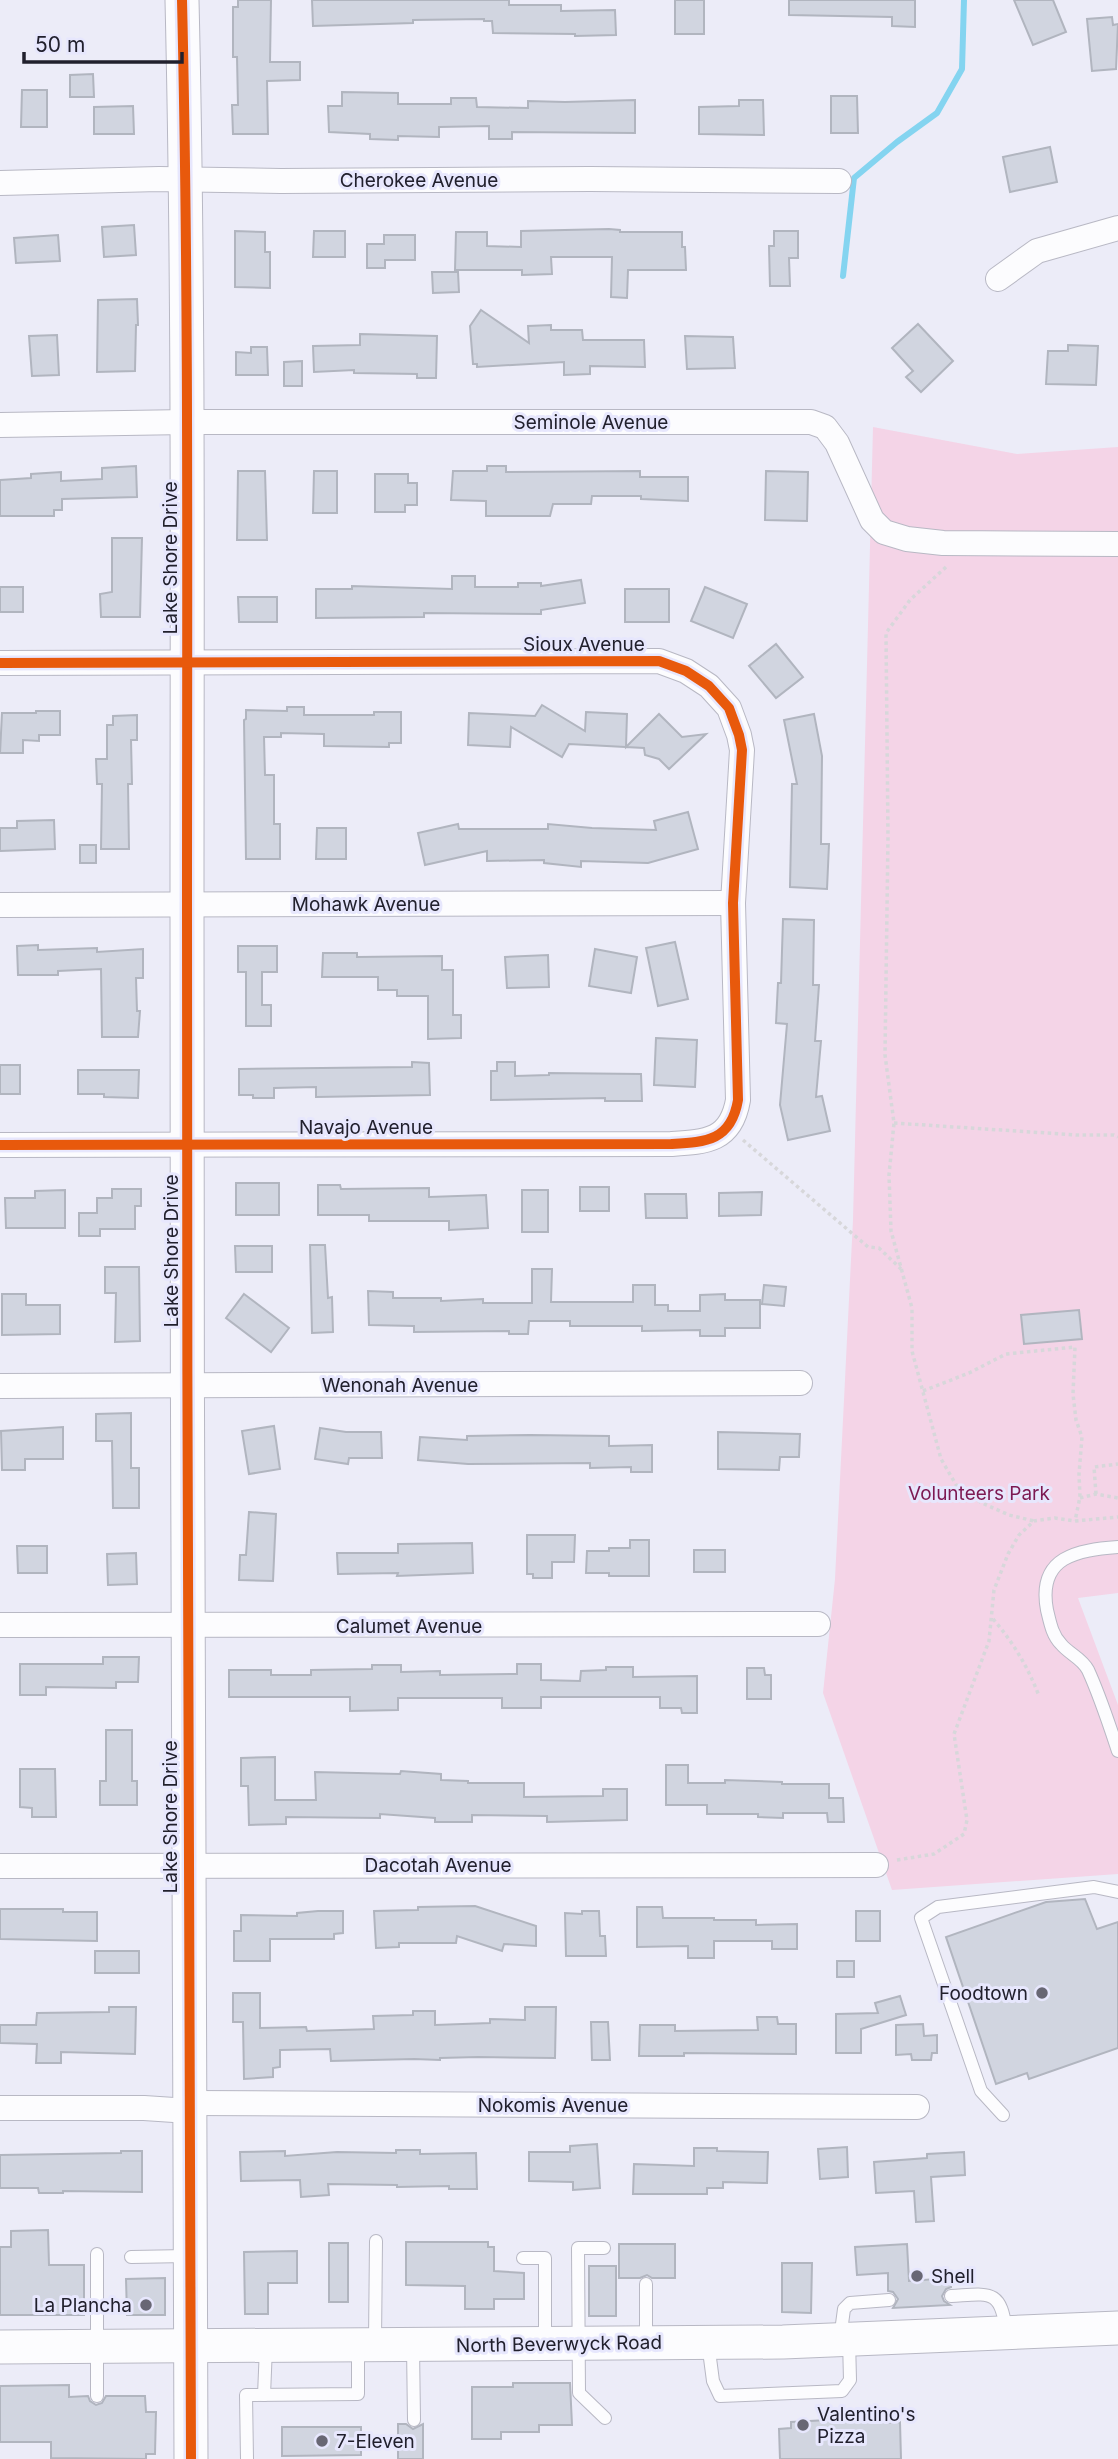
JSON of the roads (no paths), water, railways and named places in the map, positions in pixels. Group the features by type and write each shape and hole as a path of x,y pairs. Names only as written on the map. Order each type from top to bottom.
{"street":[{"name":"Lake Shore Drive","path":"182,0 187,422 191,2459"},
{"name":"Cherokee Avenue","path":"0,183 186,179 839,181"},
{"path":"998,279 1037,251 1118,228"},
{"name":"Seminole Avenue","path":"0,425 187,422 811,422 825,427 837,443 872,520 884,532 907,539 964,543 1118,544"},
{"name":"Sioux Avenue","path":"0,663 659,662 686,671 720,697 735,722 741,750 733,903 738,1100 736,1115 728,1127"},
{"name":"Mohawk Avenue","path":"0,905 733,903"},
{"name":"Navajo Avenue","path":"0,1146 671,1144 704,1142 728,1127"},
{"name":"Wenonah Avenue","path":"0,1386 800,1383"},
{"name":"Calumet Avenue","path":"0,1625 818,1625"},
{"name":"Dacotah Avenue","path":"0,1866 876,1864"},
{"name":"Nokomis Avenue","path":"0,2108 917,2107"},
{"name":"North Beverwyck Road","path":"0,2347 708,2343 1118,2328"}],"lane":[{"path":"1118,1548 1083,1550 1066,1558 1052,1570 1046,1585 1046,1606 1052,1629 1061,1644 1086,1668 1118,1751"},
{"path":"1003,2115 981,2091 921,1918 938,1907 1094,1887 1118,1892"},
{"path":"247,2459 246,2395 358,2394 367,2346 376,2241"},
{"path":"604,2248 578,2248 578,2344 579,2393 605,2418"},
{"path":"97,2254 97,2396"},
{"path":"131,2257 190,2256"},
{"path":"523,2258 545,2258 545,2344"},
{"path":"646,2284 646,2344"},
{"path":"951,2296 983,2294 993,2297 1000,2303 1006,2333"},
{"path":"708,2343 713,2381 720,2396 842,2391 850,2380 844,2309 850,2303 889,2300"},
{"path":"413,2346 414,2420"},
{"path":"264,2395 266,2347"}],"waterway":[{"path":"843,276 854,178 937,113 962,69 964,0"}],"place":[{"name":"Foodtown","path":"1042,1993"},
{"name":"Shell","path":"917,2276"},
{"name":"La Plancha","path":"146,2305"},
{"name":"Valentino's Pizza","path":"803,2425"},
{"name":"7-Eleven","path":"322,2441"}],"park label":[{"name":"Volunteers Park","path":"979,1493"}]}
